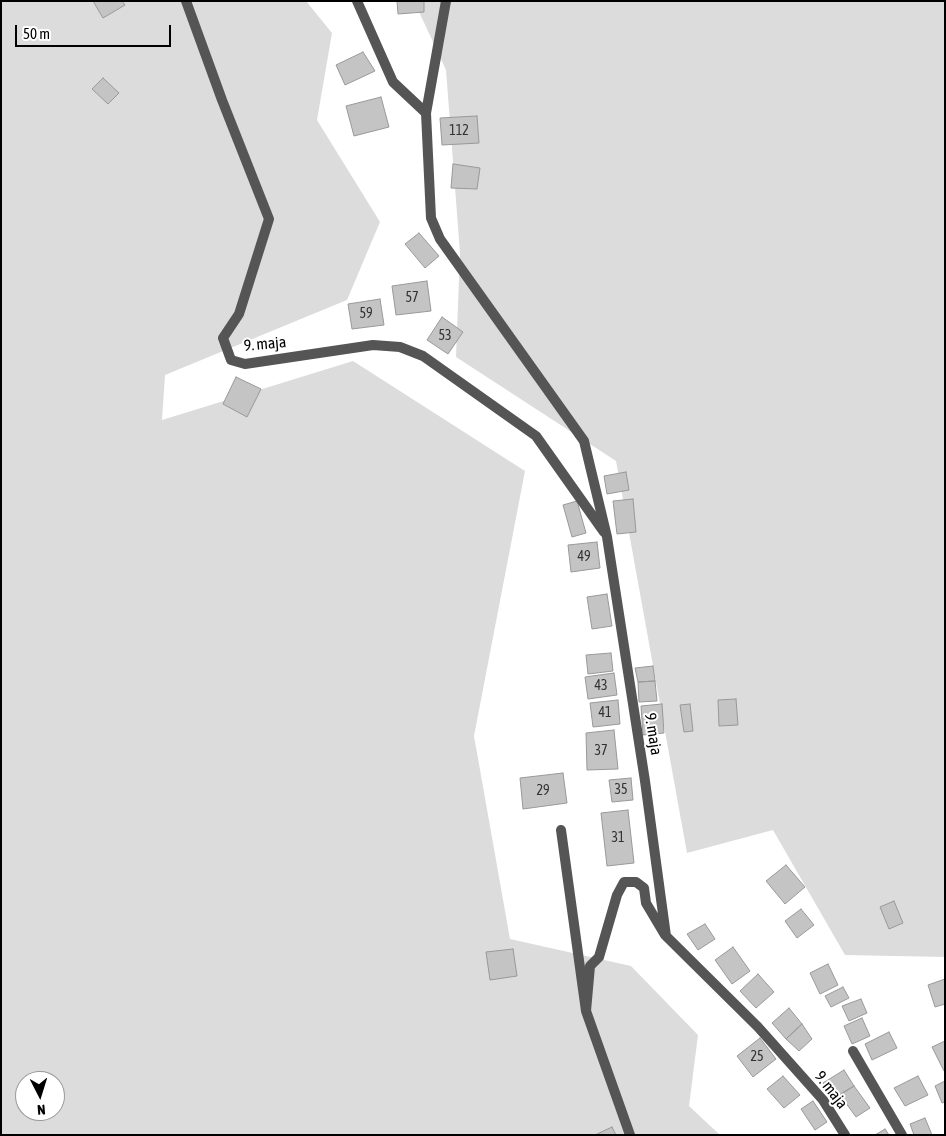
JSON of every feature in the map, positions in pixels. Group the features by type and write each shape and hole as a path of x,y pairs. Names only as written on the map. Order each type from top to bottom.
{"street":[{"name":"9. maja","path":"186,1 222,100 269,219 239,314 223,338 231,360 245,364 373,345 400,347 423,356 536,436 607,537"},
{"path":"357,1 393,82 426,113"},
{"name":"9. maja","path":"446,1 426,113 431,218 440,239 584,441 607,537 645,781 666,936"},
{"name":"9. maja","path":"561,830 586,1011 630,1135"},
{"name":"9. maja","path":"586,1011 590,966 600,957 617,894 624,882 636,882 644,888 646,903 666,936 758,1027 823,1100 845,1135"},
{"path":"853,1051 902,1135"}],"shaded area":[{"path":"1,1 306,1 332,33 317,120 380,222 347,300 165,375 162,420 353,361 525,471 474,736 510,939 631,966 698,1035 689,1106 720,1135 1,1135"},
{"path":"414,1 945,1 945,957 845,955 773,830 687,853 616,461 456,357 460,253 446,70"}],"building":[{"path":"93,1 122,1 125,5 103,18"},
{"path":"397,1 424,1 424,12 398,14"},
{"path":"363,52 375,71 345,85 336,65"},
{"path":"103,78 119,93 108,104 92,89"},
{"path":"381,97 389,127 354,136 346,106"},
{"path":"477,116 479,143 442,145 440,118"},
{"path":"453,164 480,168 477,189 451,188"},
{"path":"419,233 439,256 425,268 405,244"},
{"path":"427,281 431,311 396,315 392,286"},
{"path":"380,299 384,325 352,329 348,304"},
{"path":"442,317 463,332 448,354 427,340"},
{"path":"236,377 261,389 247,417 223,404"},
{"path":"626,472 629,490 607,494 604,476"},
{"path":"633,499 636,532 617,534 613,501"},
{"path":"577,501 586,533 572,537 563,505"},
{"path":"597,542 600,568 571,572 568,545"},
{"path":"607,594 612,626 592,629 587,597"},
{"path":"611,653 613,671 588,674 586,655"},
{"path":"653,666 655,681 638,682 635,668"},
{"path":"614,673 617,695 588,699 585,677"},
{"path":"655,681 657,701 639,702 638,682"},
{"path":"736,699 738,725 719,726 718,700"},
{"path":"618,700 620,724 593,727 590,703"},
{"path":"662,704 664,733 643,735 641,706"},
{"path":"690,704 693,731 684,732 680,705"},
{"path":"614,730 618,769 587,770 586,733"},
{"path":"563,773 567,803 523,809 520,778"},
{"path":"631,778 633,800 612,802 609,780"},
{"path":"628,810 634,863 607,866 601,813"},
{"path":"786,865 805,887 785,904 766,881"},
{"path":"894,901 903,923 889,929 880,907"},
{"path":"801,909 814,925 797,938 785,921"},
{"path":"705,924 715,939 698,950 687,934"},
{"path":"733,947 750,971 732,984 715,960"},
{"path":"513,949 517,976 490,980 486,952"},
{"path":"828,964 838,985 820,994 810,973"},
{"path":"758,974 774,992 756,1008 740,991"},
{"path":"945,979 945,1004 935,1007 928,985"},
{"path":"843,987 849,998 831,1007 825,996"},
{"path":"861,999 867,1013 849,1021 842,1006"},
{"path":"789,1008 802,1024 786,1039 772,1023"},
{"path":"862,1018 870,1036 852,1044 844,1026"},
{"path":"802,1024 812,1039 799,1051 786,1039"},
{"path":"889,1032 897,1048 872,1060 865,1044"},
{"path":"760,1038 776,1059 753,1077 737,1056"},
{"path":"945,1041 945,1071 944,1071 932,1047"},
{"path":"844,1070 854,1086 832,1099 823,1083"},
{"path":"783,1076 800,1095 784,1108 767,1089"},
{"path":"918,1076 928,1095 905,1106 894,1088"},
{"path":"945,1081 945,1102 942,1103 935,1086"},
{"path":"854,1086 870,1108 856,1117 840,1095"},
{"path":"813,1101 827,1122 815,1130 801,1109"},
{"path":"925,1118 932,1135 914,1135 910,1124"},
{"path":"612,1127 616,1135 595,1135"},
{"path":"885,1129 889,1135 875,1135"}]}
